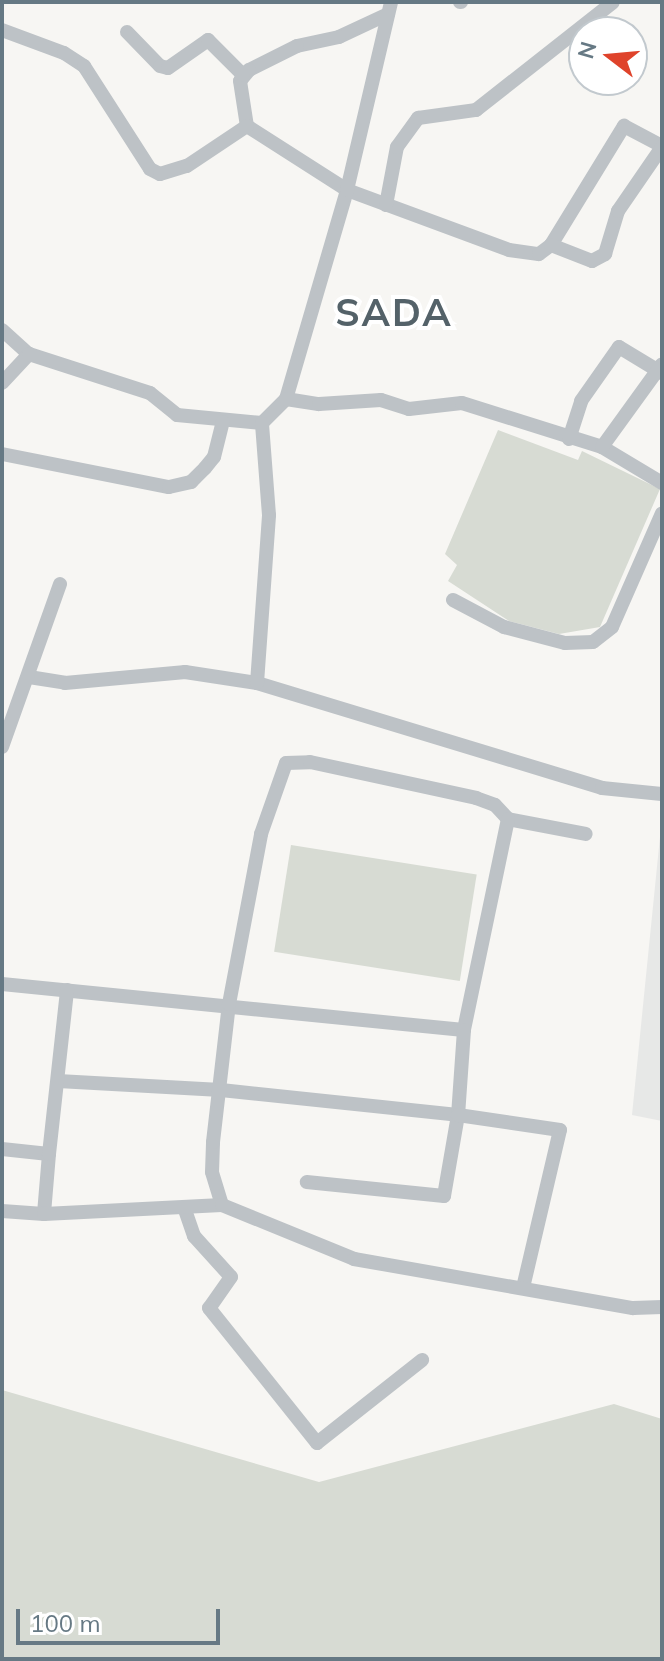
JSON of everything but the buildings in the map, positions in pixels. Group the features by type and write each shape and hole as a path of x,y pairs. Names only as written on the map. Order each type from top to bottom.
{"street":[{"path":"386,205 397,147 418,118 476,110 613,2"},
{"path":"243,75 297,46 339,37 390,8"},
{"path":"2,330 29,354 150,393 177,415 223,422 262,423 286,399 347,190 390,8"},
{"path":"2,30 64,53 84,66 150,169 160,174 187,166 247,126"},
{"path":"127,32 160,66 168,68 208,40 243,75 247,126"},
{"path":"247,126 347,190 509,250 539,254 551,245 624,126 662,147 618,211 605,254 592,261 551,245"},
{"path":"569,439 581,401 619,347 661,369 602,447"},
{"path":"2,383 29,354"},
{"path":"286,399 319,404 381,400 409,409 462,403 602,447 662,483"},
{"path":"2,454 169,487 191,482 205,468 214,457 223,422"},
{"path":"257,683 269,515 262,423"},
{"path":"453,600 504,627 565,643 593,642 612,627 662,513"},
{"path":"2,747 60,584"},
{"path":"29,677 65,683 185,672 257,683 602,788 662,794"},
{"path":"222,1205 212,1172 229,1004 261,834 286,763 310,762 476,798 495,805 508,819 586,834"},
{"path":"307,1182 444,1196 458,1115 464,1030 508,819"},
{"path":"2,984 229,1004 464,1030"},
{"path":"44,1214 67,990"},
{"path":"58,1081 221,1090 458,1115 560,1130 523,1288"},
{"path":"2,1149 49,1154"},
{"path":"2,1211 44,1214 222,1205 354,1259 633,1308 662,1307"},
{"path":"184,1207 194,1236 231,1277 209,1308 317,1443 422,1360"}],"shaded area":[{"path":"498,430 578,460 582,451 660,489 600,627 559,634 509,621 448,581 457,565 445,554"},
{"path":"662,817 662,1121 632,1115"},
{"path":"291,845 477,874 460,981 274,952"},
{"path":"2,1390 319,1482 614,1404 662,1419 662,1659 2,1659"}],"district":[{"name":"SADA","path":"394,313"}]}
